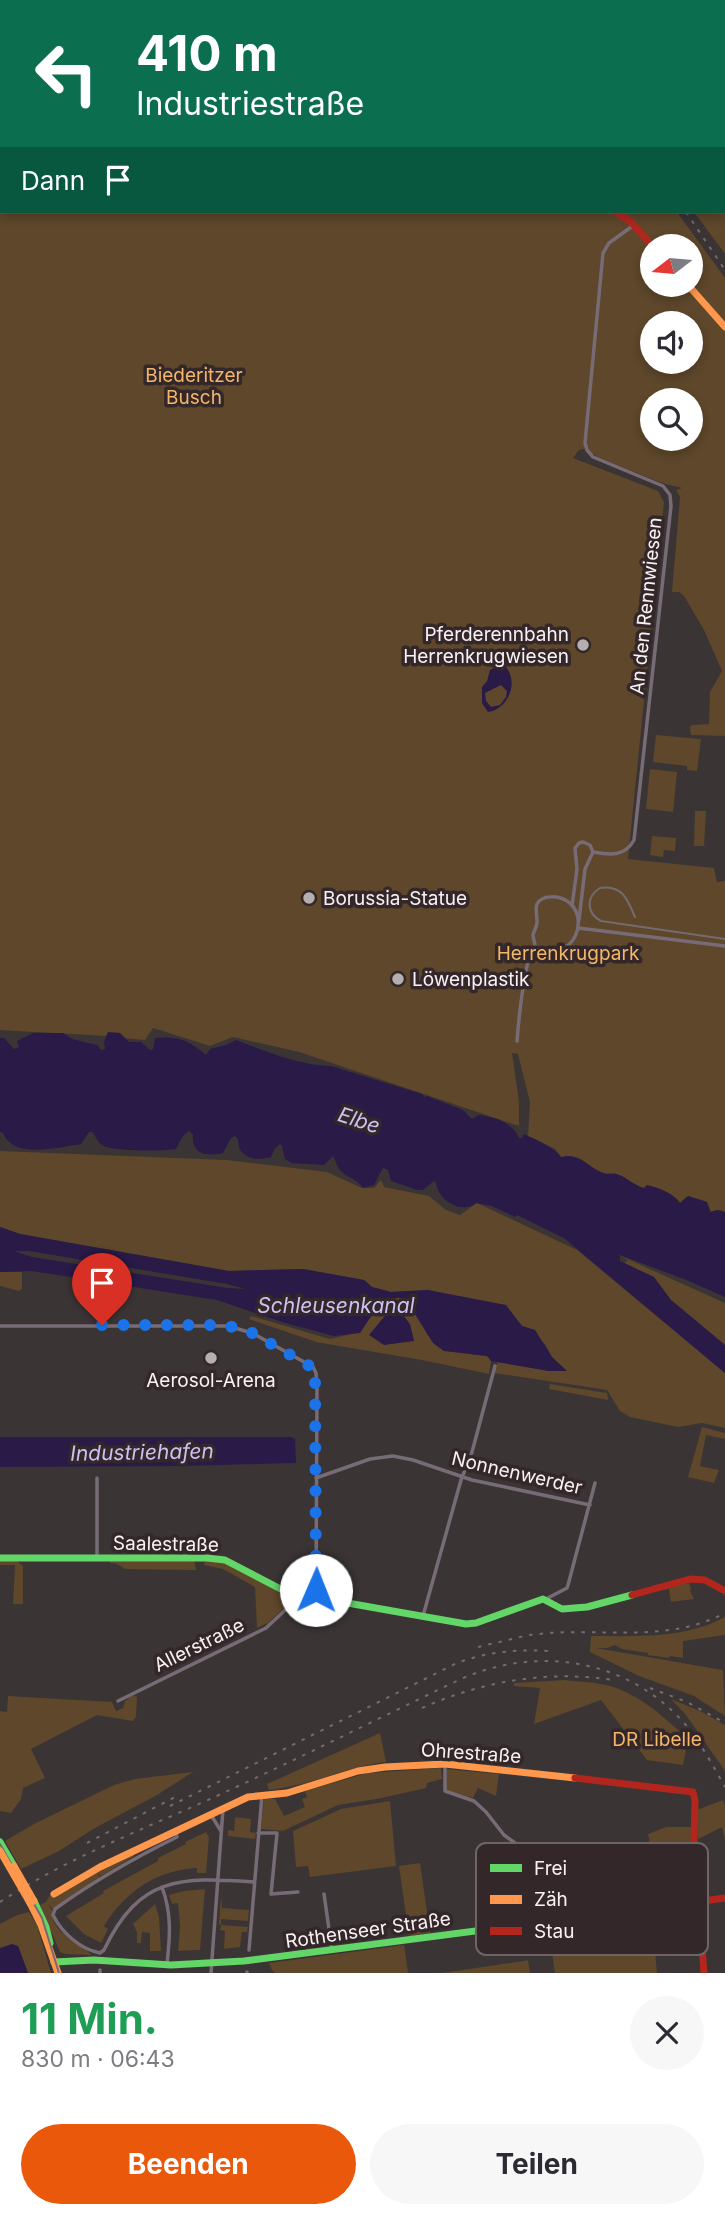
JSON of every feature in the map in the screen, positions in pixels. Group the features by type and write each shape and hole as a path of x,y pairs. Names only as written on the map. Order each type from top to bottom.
{"street":[{"path":"619,214 642,234"},
{"name":"An den Rennwiesen","path":"572,906 578,869 575,848 585,842 593,852 621,853 627,850 634,840 671,506 670,495 663,486 593,457 585,443 603,253 609,243 634,225"},
{"path":"699,298 725,327"},
{"path":"535,948 561,950 572,942 578,926 585,869 593,852"},
{"path":"517,1041 527,964 535,948 533,937 537,925 537,903 552,897 565,900 572,906 578,926"},
{"path":"578,926 725,946"},
{"path":"0,1326 228,1326 252,1333 315,1369 316,1598"},
{"path":"423,1616 462,1478 472,1455 495,1366"},
{"name":"Nonnenwerder","path":"316,1478 363,1461 390,1456 410,1459 462,1478 590,1504"},
{"path":"97,1478 97,1558"},
{"path":"546,1599 567,1588 595,1483"},
{"name":"Saalestraße","path":"0,1558 225,1560 288,1594 472,1625 546,1599"},
{"path":"546,1599 562,1609 587,1607 690,1579 705,1580 725,1591"},
{"path":"288,1594 288,1608"},
{"name":"Allerstraße","path":"118,1701 264,1629 296,1600 297,1596"},
{"path":"445,1764 444,1791 474,1801 505,1836 516,1843"},
{"name":"Ohrestraße","path":"162,1887 146,1895 130,1909 103,1952 95,1952 82,1946 66,1933 55,1919 54,1910 135,1853 252,1795 287,1793 358,1771 385,1767 445,1764 691,1790 695,1800 694,1843"},
{"path":"249,1950 262,1794"},
{"path":"211,1973 223,1809"},
{"path":"211,1815 222,1831"},
{"path":"258,1833 277,1833 271,1894 298,1892"},
{"path":"0,1842 46,1927 58,1973"},
{"path":"0,1851 32,1902"},
{"name":"Ohrestraße","path":"54,1895 100,1867 135,1853"},
{"path":"167,1964 170,1922 162,1887 187,1880 254,1882"},
{"path":"324,1894 332,1950"},
{"name":"Rothenseer Straße","path":"54,1962 94,1960 167,1964 211,1963 476,1931"},
{"path":"703,1955 704,1973"}],"green space":[{"path":"0,214 678,214 693,234 640,234 640,298 704,298 704,249 725,278 725,736 691,735 692,725 709,724 710,692 722,671 704,630 684,596 679,592 672,592 680,497 676,490 682,488 599,458 588,448 579,450 573,458 658,491 664,502 628,859 714,868 717,882 725,881 725,1212 711,1212 707,1202 688,1196 680,1203 666,1193 645,1189 621,1176 609,1175 561,1157 555,1149 528,1136 530,1102 518,1054 512,1053 519,1102 519,1126 299,1052 233,1037 210,1046 153,1028 145,1040 125,1038 120,1033 108,1036 0,1030"},
{"path":"695,214 725,214 725,254"},
{"path":"656,735 701,739 697,771 687,770 687,766 653,762"},
{"path":"650,769 677,772 673,812 646,809"},
{"path":"695,811 706,811 704,846 694,846"},
{"path":"652,836 676,838 675,851 664,850 663,857 650,855"},
{"path":"0,1151 226,1160 327,1172 362,1188 374,1188 381,1180 384,1187 429,1196 446,1210 460,1215 477,1203 577,1250 725,1373 725,1428 702,1423 678,1427 630,1417 620,1411 607,1390 494,1373 498,1362 549,1371 566,1371 552,1357 545,1344 522,1326 450,1296 428,1290 391,1292 372,1287 364,1280 303,1269 229,1271 20,1234 0,1227"},
{"path":"623,1257 725,1303 725,1345 671,1300 654,1278 624,1263 628,1261"},
{"path":"0,1272 22,1272 22,1289 19,1291 0,1286"},
{"path":"383,1298 405,1298 422,1322 427,1335 474,1355 488,1356 491,1361 489,1374 316,1342 249,1319 251,1316 330,1339 360,1332"},
{"path":"550,1384 607,1393 608,1400 549,1389"},
{"path":"702,1427 725,1433 725,1439 706,1435 700,1466 719,1470 714,1483 688,1477"},
{"path":"110,1560 194,1560 196,1570 125,1569 110,1563"},
{"path":"205,1560 220,1561 233,1566 281,1593 286,1606 268,1623 257,1628 255,1587 223,1569 204,1565"},
{"path":"0,1561 17,1561 23,1566 23,1604 13,1604 15,1565 0,1565"},
{"path":"689,1583 694,1599 671,1602 669,1589 661,1588"},
{"path":"725,1617 725,1635 683,1641 683,1658 648,1655 615,1645 596,1648 723,1670 725,1716 694,1696 639,1676 590,1652 591,1636 677,1633"},
{"name":"DR Libelle","path":"565,1680 610,1686 632,1695 652,1708 688,1739 683,1765 647,1760 601,1700 534,1724 540,1688 514,1686 514,1683"},
{"path":"133,1695 137,1697 136,1717 133,1721 97,1715 31,1749 45,1778 23,1788 21,1799 11,1813 0,1811 0,1711 7,1712 8,1696 112,1702 116,1711 123,1708 125,1701"},
{"name":"DR Libelle","path":"671,1699 725,1725 725,1771 686,1715"},
{"path":"380,1733 386,1762 299,1785 269,1790 267,1784"},
{"path":"441,1768 442,1779 427,1783 426,1788 338,1805 283,1831 261,1829 264,1798 275,1799 284,1816 305,1807 302,1799 307,1797 305,1791 368,1773"},
{"path":"446,1769 499,1774 496,1796 478,1788 473,1798 446,1790"},
{"path":"193,1772 59,1851 21,1869 5,1841 114,1785 135,1779"},
{"path":"723,1800 725,1840 722,1827 698,1839 697,1810"},
{"path":"390,1801 396,1866 310,1877 308,1866 296,1867 293,1831 341,1809"},
{"path":"235,1817 251,1819 250,1832 256,1833 255,1839 228,1836 228,1830 234,1831"},
{"path":"666,1827 691,1827 691,1843 650,1843 648,1834"},
{"path":"206,1832 209,1837 206,1873 197,1873 197,1868 182,1870 155,1878 143,1885 112,1914 104,1926 108,1929 101,1943 84,1934 66,1916 104,1893 103,1891 158,1861 158,1858"},
{"path":"132,1854 133,1857 101,1876 97,1872 100,1877 53,1909 47,1904 61,1931 92,1955 60,1952 40,1905 46,1902 50,1895 53,1898 98,1871"},
{"path":"420,1863 430,1933 409,1936 399,1866"},
{"path":"205,1889 200,1950 178,1951 178,1903 172,1904 169,1895"},
{"path":"221,1895 222,1908 249,1910 248,1921 221,1919 221,1925 219,1924"},
{"path":"155,1904 159,1917 161,1951 150,1951 150,1933 142,1932 141,1943 137,1943 137,1932 133,1924"},
{"path":"29,1912 37,1925 51,1973 28,1973 18,1946 0,1948 0,1924"},
{"path":"221,1925 248,1927 247,1932 242,1932 240,1947 224,1949 225,1931 220,1930"},
{"path":"404,1945 408,1973 275,1973 269,1963"},
{"path":"552,1955 655,1955 657,1973 555,1973"},
{"path":"528,1960 530,1973 442,1973 524,1961"}],"water":[{"path":"500,665 506,667 510,673 511,687 506,701 495,710 488,712 482,703 482,687 490,670","holes":["501,685 507,691 500,705 491,707 486,701 485,693"]},
{"name":"Elbe","path":"108,1032 120,1033 129,1042 141,1042 150,1050 153,1049 155,1038 171,1038 188,1043 206,1055 210,1049 236,1040 296,1061 331,1066 422,1094 463,1110 472,1119 479,1115 497,1119 512,1128 519,1138 524,1134 549,1146 561,1157 573,1156 602,1173 617,1174 644,1188 647,1185 661,1189 680,1203 688,1196 707,1202 710,1212 725,1212 725,1297 620,1255 620,1261 654,1277 671,1300 725,1345 725,1373 564,1238 492,1206 476,1203 464,1207 452,1204 441,1195 434,1181 423,1190 417,1190 391,1181 388,1170 383,1168 374,1185 363,1188 340,1170 333,1156 324,1165 292,1163 285,1159 280,1144 271,1157 248,1157 240,1150 235,1136 231,1138 223,1153 211,1155 197,1150 193,1135 189,1131 176,1149 170,1150 107,1147 100,1144 92,1132 89,1132 81,1144 50,1149 27,1149 17,1147 9,1141 0,1132 0,1038 4,1038 14,1049 19,1047 17,1041 33,1033 63,1033 72,1039 97,1045 101,1050 105,1049 104,1042"},
{"name":"Schleusenkanal","path":"0,1227 20,1234 229,1271 303,1269 364,1280 372,1287 391,1292 428,1290 506,1305 522,1326 535,1330 552,1357 567,1371 549,1371 491,1361 487,1356 444,1351 433,1343 405,1298 383,1298 360,1333 334,1336 217,1300 32,1271 0,1272","holes":["14,1251 29,1251 227,1284 246,1289 32,1257"]},
{"path":"399,1310 410,1324 414,1341 384,1345 369,1335 389,1311"},
{"name":"Industriehafen","path":"0,1437 291,1437 295,1439 296,1463 0,1467"},
{"path":"12,1944 18,1946 28,1973 0,1973 0,1948"}],"tram line":[{"path":"635,917 627,899 614,888 600,888 590,900 590,909 601,921 725,939"},
{"path":"0,1844 42,1918 59,1973"}],"railway":[{"path":"687,214 725,270"},
{"path":"478,1647 548,1633 638,1632 683,1628 725,1613"},
{"path":"170,1806 457,1663 502,1652 548,1651"},
{"path":"0,1902 77,1859 241,1785 461,1679 520,1663 551,1661 580,1664 609,1672 637,1685 662,1702 685,1724 725,1787"},
{"path":"422,1708 468,1691 516,1680 564,1676 613,1680"},
{"path":"650,1688 687,1702 725,1723"},
{"path":"87,1843 177,1796"}],"traffic: fast":[{"path":"0,1558 225,1560 294,1596 466,1624 476,1623 543,1599 562,1609 587,1607 632,1595"},
{"path":"0,1842 14,1866"},
{"path":"34,1901 50,1943"},
{"path":"54,1962 94,1960 171,1965 244,1961 476,1931"}],"traffic: slow":[{"path":"699,298 725,327"},
{"path":"54,1894 100,1867 248,1797 287,1793 358,1771 445,1764 575,1778"},
{"path":"0,1851 30,1903"},
{"path":"14,1866 34,1901"},
{"path":"30,1903 58,1973"}],"traffic: jam":[{"path":"619,214 642,234"},
{"path":"632,1595 690,1579 705,1580 725,1591"},
{"path":"575,1778 693,1792 694,1843"},
{"path":"708,1900 725,1898"},
{"path":"703,1955 704,1973"}],"place":[{"name":"Pferderennbahn Herrenkrugwiesen","path":"583,645"},
{"name":"Borussia-Statue","path":"309,898"},
{"name":"Löwenplastik","path":"398,979"},
{"name":"Aerosol-Arena","path":"211,1358"}],"route":[{"path":"102,1325 233,1327 255,1334 315,1369 316,1590"}],"park label":[{"name":"Biederitzer Busch","path":"194,386"},
{"name":"Herrenkrugpark","path":"568,953"}]}
